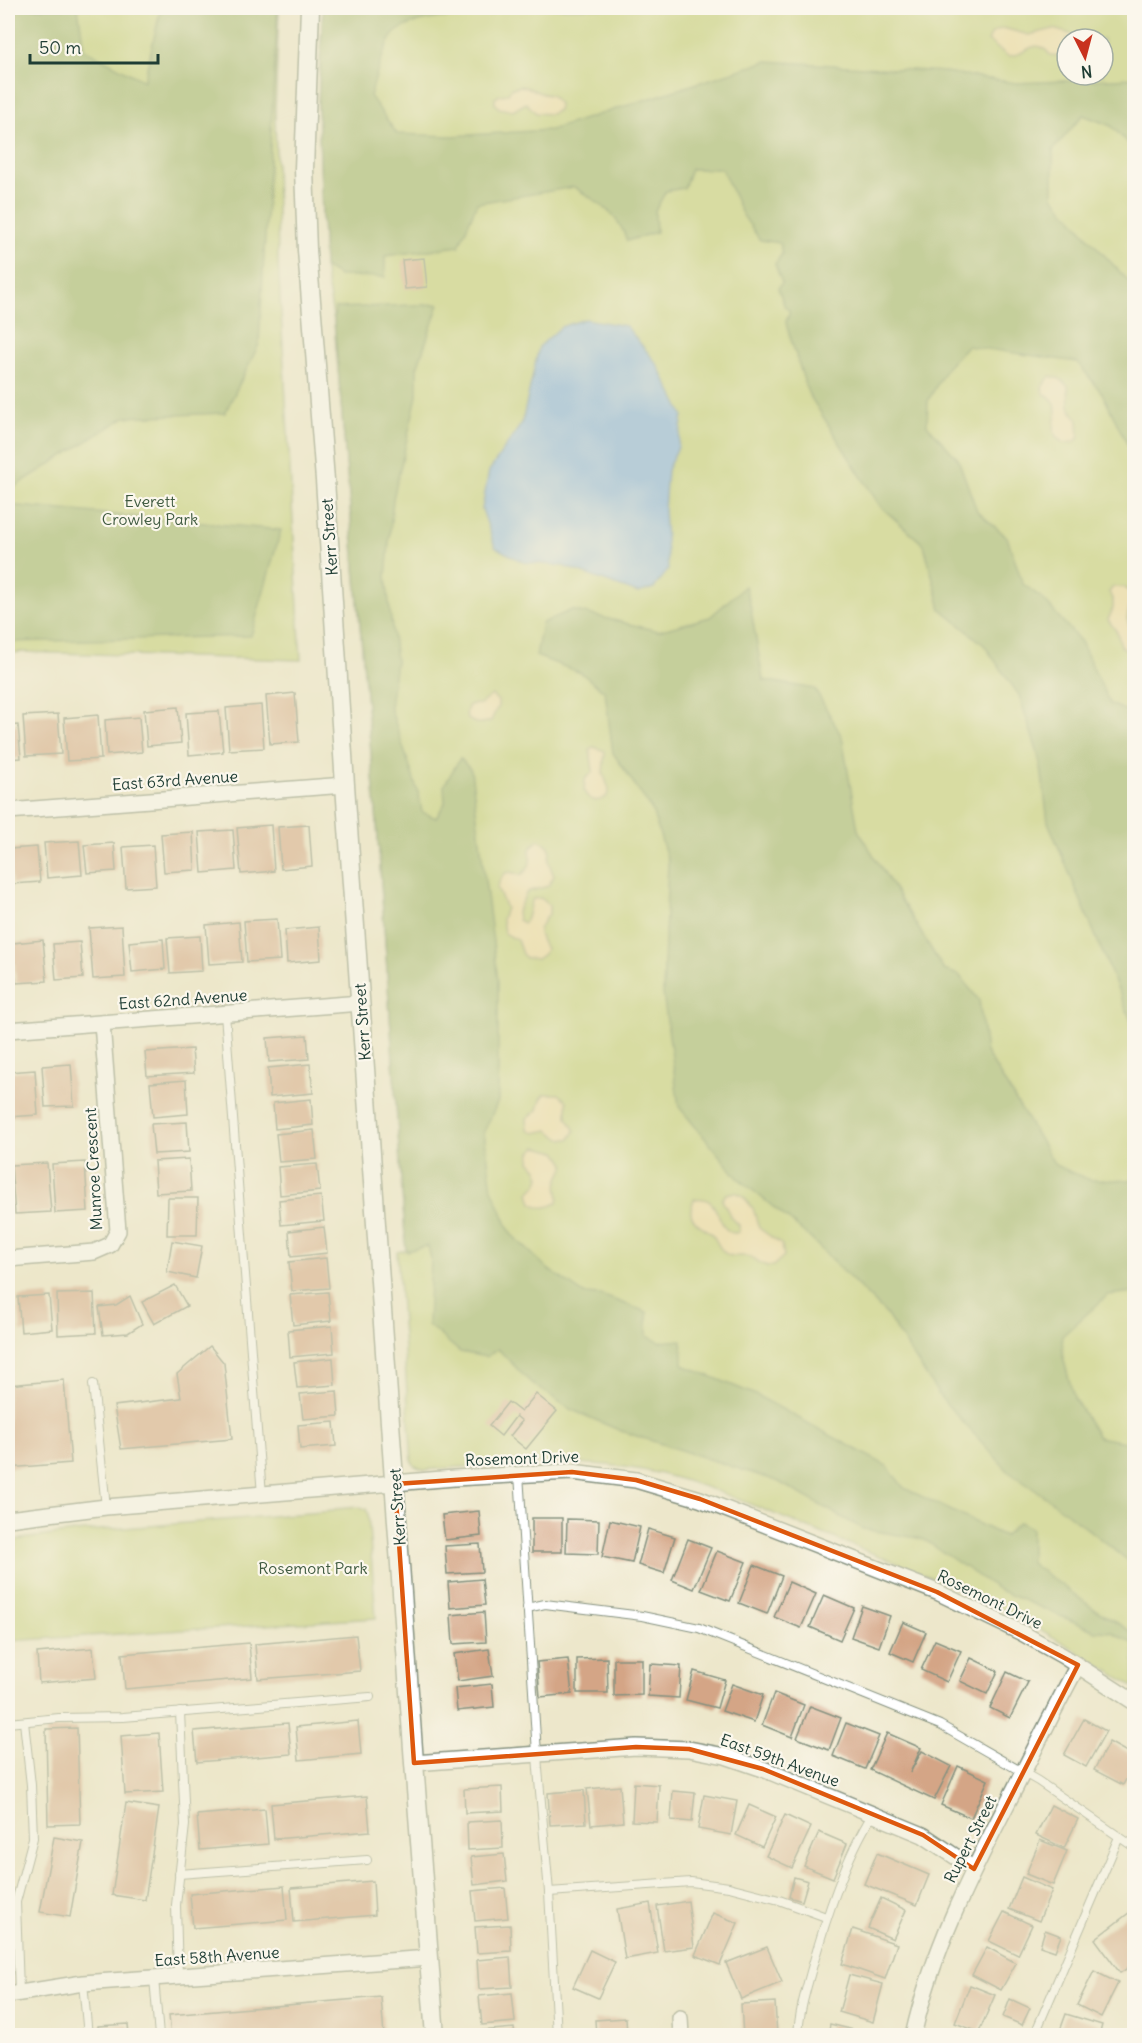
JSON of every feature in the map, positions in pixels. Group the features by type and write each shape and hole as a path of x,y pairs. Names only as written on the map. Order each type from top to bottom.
{"street":[{"name":"Kerr Street","path":"310,8 304,168 307,250 435,2036"},
{"name":"East 63rd Avenue","path":"8,811 345,784"},
{"name":"East 62nd Avenue","path":"8,1030 361,1003"},
{"name":"Munroe Crescent","path":"8,1259 94,1252 110,1245 117,1231 102,1023"},
{"name":"Rosemont Drive","path":"8,1520 106,1508 519,1474 572,1472 636,1480 700,1499 937,1592 1001,1622 1078,1665 1134,1702"},
{"name":"Rupert Street","path":"913,2036 919,2006 936,1954 974,1869 1078,1665"},
{"name":"East 59th Avenue","path":"414,1763 636,1747 689,1749 725,1756 763,1769 923,1835 974,1869"},
{"name":"East 58th Avenue","path":"13,1994 83,1983 429,1958"},
{"path":"680,2018 681,2036"}],"lane":[{"path":"225,1014 262,1495"},
{"path":"93,1384 106,1508"},
{"path":"519,1474 557,2036"},
{"path":"527,1608 545,1604 642,1616 699,1628 940,1725 1023,1772 1134,1847"},
{"path":"8,1724 59,1718 123,1717 370,1697"},
{"path":"178,1977 176,1905 185,1825 180,1713"},
{"path":"13,1994 12,1903 33,1838 31,1785 24,1722"},
{"path":"798,2036 802,2004 826,1917 864,1827 873,1814"},
{"path":"1034,2036 1119,1837"},
{"path":"180,1874 367,1860"},
{"path":"549,1892 691,1882 729,1887 779,1900 826,1917"},
{"path":"154,1978 159,2036"},
{"path":"83,1983 88,2036"}],"highlighted area":[{"path":"572,1472 636,1480 700,1499 937,1592 1078,1665 974,1869 923,1835 763,1769 689,1749 636,1747 414,1763 395,1484"}],"green space":[{"name":"Everett Crowley Park","path":"8,8 279,8 275,110 278,261 301,660 21,652 8,654"},
{"path":"8,8 78,8 84,49 144,81 161,8 278,8 259,344 225,413 125,417 8,491"},
{"path":"323,8 1134,8 1134,1687 1050,1635 974,1596 738,1499 671,1476 624,1467 574,1463 524,1463 424,1470 412,1462 397,1252 406,1250 377,823 334,321 324,267 318,105"},
{"path":"323,8 489,8 491,15 416,22 405,26 392,37 384,53 370,96 397,134 451,136 550,130 767,61 945,72 1016,83 1055,81 1055,87 1115,87 1115,79 1134,78 1134,149 1111,126 1083,115 1053,150 1053,196 1134,287 1134,458 1102,393 1077,362 967,346 947,367 928,401 927,425 958,459 977,511 1007,537 1023,584 1043,599 1081,642 1110,704 1134,714 1134,813 1132,818 1134,823 1134,1028 1048,822 1040,760 1019,695 984,645 941,609 924,545 880,506 808,393 787,327 789,310 785,307 778,288 782,283 775,264 782,254 780,243 760,240 742,214 722,169 691,169 684,188 666,191 655,211 656,232 627,241 619,223 613,216 599,203 574,187 477,203 459,246 385,256 385,277 339,276 324,267 318,105"},
{"path":"439,304 417,368 417,396 393,499 386,577 396,661 390,707 418,792 422,812 436,818 445,803 444,786 460,758 471,770 498,981 498,1101 484,1132 492,1189 511,1234 548,1269 584,1294 601,1295 647,1312 647,1336 659,1342 682,1340 683,1365 756,1395 887,1466 904,1488 1004,1536 1019,1522 1031,1528 1031,1563 1096,1610 1134,1633 1134,1644 1112,1632 1096,1631 999,1590 923,1539 863,1529 777,1481 621,1431 570,1409 529,1381 498,1349 486,1357 460,1352 428,1325 431,1259 428,1246 406,1251 377,823 334,321 335,308"},
{"path":"8,505 281,530 251,636 8,642"},
{"path":"745,586 763,680 815,689 842,737 858,830 944,970 959,975 979,1000 986,1052 1055,1165 1090,1180 1134,1180 1134,1292 1108,1295 1062,1336 1063,1357 1074,1398 1098,1437 1134,1446 1134,1565 1054,1503 1009,1472 941,1398 886,1314 807,1235 738,1178 679,1107 663,993 668,861 652,810 613,753 605,692 581,673 536,656 542,623 572,610 658,631 710,617"},
{"name":"Rosemont Park","path":"360,1507 366,1509 368,1514 376,1618 8,1641 8,1541 75,1532"}],"sand":[{"path":"1003,28 1029,35 1055,30 1055,55 1050,55 1045,49 1035,47 1008,56 988,41 992,33"},
{"path":"521,86 551,95 559,104 558,110 551,114 536,113 526,103 513,111 499,108 495,104 495,98 507,94 512,88"},
{"path":"1050,376 1060,379 1068,386 1069,407 1078,420 1079,437 1075,442 1064,443 1057,438 1054,432 1055,404 1043,393 1042,387"},
{"path":"1113,587 1124,587 1132,595 1127,619 1134,640 1128,649 1121,646 1117,632 1108,620 1113,608 1109,592"},
{"path":"492,695 498,701 498,706 491,721 478,723 467,718 466,712 469,705 480,704"},
{"path":"594,747 605,751 603,773 609,789 607,796 600,800 591,799 584,791 585,779 593,772 590,750"},
{"path":"538,840 550,847 549,862 554,876 548,886 527,892 517,912 518,920 524,923 533,899 541,898 549,905 549,914 539,931 546,949 544,954 537,959 526,958 517,940 504,933 502,919 506,908 497,888 507,872 520,875 527,870 530,864 530,849"},
{"path":"545,1094 559,1094 567,1101 567,1117 575,1131 570,1139 561,1139 548,1130 535,1133 528,1129 527,1118 538,1110"},
{"path":"537,1147 557,1152 565,1164 558,1181 557,1203 546,1207 532,1203 529,1193 540,1177 530,1161 531,1152"},
{"path":"735,1192 742,1195 753,1208 759,1228 782,1245 784,1256 773,1266 764,1265 749,1257 728,1255 711,1233 696,1222 692,1216 694,1199 703,1199 714,1207 729,1232 736,1233 739,1231 739,1225 731,1217 722,1200 726,1194"}],"water":[{"path":"585,319 626,326 657,364 683,415 678,447 667,470 664,510 668,570 654,588 638,593 563,566 523,562 495,547 482,509 489,471 522,423 539,347 561,327"}],"building":[{"path":"424,258 427,287 405,289 402,260"},
{"path":"295,693 299,742 270,744 266,696"},
{"path":"261,705 264,748 229,750 226,708"},
{"path":"178,707 181,743 147,746 144,710"},
{"path":"219,711 223,752 189,755 186,713"},
{"path":"58,714 61,754 26,756 23,716"},
{"path":"98,715 101,759 67,761 64,718"},
{"path":"139,717 142,752 107,755 105,720"},
{"path":"18,725 21,758 8,759 8,726"},
{"path":"271,825 274,871 241,874 237,828"},
{"path":"309,825 312,866 281,869 278,827"},
{"path":"233,830 236,870 202,873 199,832"},
{"path":"193,832 195,870 164,872 161,834"},
{"path":"79,841 82,875 47,878 44,843"},
{"path":"114,843 116,871 87,873 84,845"},
{"path":"153,845 156,886 126,888 123,847"},
{"path":"37,847 40,882 12,884 9,849"},
{"path":"277,919 280,960 247,962 244,921"},
{"path":"239,922 242,962 209,964 206,925"},
{"path":"122,926 125,977 93,979 89,928"},
{"path":"319,927 321,960 287,963 285,930"},
{"path":"200,936 202,971 170,973 167,938"},
{"path":"163,939 165,969 132,972 129,942"},
{"path":"43,940 47,981 16,983 13,943"},
{"path":"80,942 83,978 56,980 53,944"},
{"path":"307,1035 309,1059 269,1062 267,1038"},
{"path":"192,1049 194,1073 147,1076 145,1052"},
{"path":"71,1064 74,1106 45,1107 42,1066"},
{"path":"310,1064 313,1093 270,1097 268,1068"},
{"path":"35,1070 38,1115 8,1117 8,1072"},
{"path":"186,1080 188,1114 153,1117 150,1083"},
{"path":"311,1099 313,1125 275,1129 273,1103"},
{"path":"187,1122 189,1152 154,1154 151,1124"},
{"path":"314,1130 317,1159 279,1162 276,1134"},
{"path":"189,1159 191,1191 156,1193 154,1161"},
{"path":"85,1162 88,1211 55,1213 52,1164"},
{"path":"47,1163 51,1212 15,1214 11,1165"},
{"path":"317,1164 320,1191 280,1195 278,1167"},
{"path":"321,1196 324,1221 281,1225 279,1200"},
{"path":"168,1198 198,1198 197,1235 167,1235"},
{"path":"324,1227 327,1253 291,1257 289,1231"},
{"path":"172,1241 202,1246 196,1278 167,1272"},
{"path":"326,1258 329,1288 292,1291 289,1262"},
{"path":"175,1285 187,1306 154,1324 142,1302"},
{"path":"328,1292 331,1321 293,1325 290,1295"},
{"path":"94,1293 96,1333 58,1335 57,1294"},
{"path":"49,1295 52,1329 21,1332 18,1297"},
{"path":"130,1296 142,1324 128,1333 103,1335 99,1307 116,1305"},
{"path":"332,1326 334,1353 290,1357 288,1330"},
{"path":"210,1346 224,1363 232,1439 121,1449 114,1406 181,1398 177,1374"},
{"path":"333,1358 335,1385 297,1388 294,1362"},
{"path":"64,1380 71,1463 8,1468 8,1385"},
{"path":"337,1391 339,1416 303,1419 300,1394"},
{"path":"536,1394 557,1411 526,1449 510,1436 522,1421 516,1416 501,1436 489,1426 508,1402 521,1412"},
{"path":"334,1422 336,1446 300,1449 298,1425"},
{"path":"479,1511 481,1536 445,1540 442,1515"},
{"path":"532,1518 562,1518 562,1552 532,1552"},
{"path":"567,1519 599,1520 598,1554 566,1553"},
{"path":"610,1520 640,1527 632,1563 602,1557"},
{"path":"648,1529 675,1537 664,1573 638,1565"},
{"path":"688,1539 711,1548 694,1589 672,1580"},
{"path":"480,1544 482,1572 447,1574 445,1546"},
{"path":"717,1551 746,1562 730,1601 701,1590"},
{"path":"754,1565 782,1576 767,1614 739,1603"},
{"path":"482,1579 485,1605 450,1608 448,1582"},
{"path":"789,1582 816,1594 801,1628 774,1617"},
{"path":"824,1595 854,1608 840,1640 810,1627"},
{"path":"862,1606 890,1616 879,1647 851,1637"},
{"path":"484,1612 486,1642 453,1644 451,1615"},
{"path":"903,1622 926,1632 913,1662 890,1652"},
{"path":"356,1635 360,1671 258,1679 255,1644"},
{"path":"935,1640 961,1651 947,1682 921,1670"},
{"path":"249,1643 252,1678 125,1689 122,1654"},
{"path":"93,1648 96,1678 39,1683 37,1653"},
{"path":"489,1649 493,1676 458,1681 454,1654"},
{"path":"607,1658 608,1693 577,1693 577,1659"},
{"path":"971,1658 998,1671 987,1694 960,1681"},
{"path":"568,1659 572,1694 540,1697 537,1662"},
{"path":"614,1659 642,1659 642,1695 614,1696"},
{"path":"650,1664 681,1666 679,1698 648,1696"},
{"path":"694,1671 725,1680 717,1708 686,1700"},
{"path":"1007,1672 1028,1682 1010,1718 990,1708"},
{"path":"492,1684 494,1707 457,1711 455,1688"},
{"path":"732,1684 763,1695 754,1722 722,1711"},
{"path":"774,1693 804,1705 792,1737 762,1725"},
{"path":"810,1706 841,1718 829,1750 797,1738"},
{"path":"1084,1719 1106,1731 1086,1767 1064,1755"},
{"path":"358,1721 361,1754 299,1760 296,1727"},
{"path":"288,1723 291,1754 197,1762 194,1731"},
{"path":"846,1723 879,1736 865,1769 833,1756"},
{"path":"77,1728 80,1824 48,1825 46,1729"},
{"path":"159,1733 163,1792 125,1794 121,1736"},
{"path":"887,1733 921,1748 910,1773 922,1751 951,1766 934,1800 870,1770"},
{"path":"1109,1742 1134,1756 1134,1764 1123,1785 1094,1770"},
{"path":"958,1766 988,1780 971,1818 941,1805"},
{"path":"634,1783 659,1785 657,1822 632,1821"},
{"path":"620,1786 623,1822 591,1825 587,1789"},
{"path":"502,1787 503,1811 465,1813 464,1789"},
{"path":"584,1790 586,1823 550,1825 548,1793"},
{"path":"673,1791 695,1793 692,1822 671,1820"},
{"path":"704,1795 737,1801 731,1835 698,1829"},
{"path":"367,1796 370,1831 274,1839 271,1804"},
{"path":"126,1803 159,1808 145,1900 112,1895"},
{"path":"749,1805 776,1817 762,1847 736,1835"},
{"path":"1051,1805 1078,1819 1064,1848 1036,1835"},
{"path":"265,1809 268,1844 200,1850 197,1815"},
{"path":"785,1815 811,1827 792,1868 766,1856"},
{"path":"502,1820 503,1848 468,1850 467,1822"},
{"path":"819,1832 847,1844 833,1878 804,1866"},
{"path":"54,1837 83,1842 70,1917 40,1912"},
{"path":"1040,1840 1067,1851 1053,1885 1026,1874"},
{"path":"877,1853 929,1875 917,1905 864,1884"},
{"path":"504,1854 507,1881 474,1885 471,1857"},
{"path":"794,1877 808,1881 802,1901 789,1897"},
{"path":"1022,1877 1052,1890 1039,1921 1009,1909"},
{"path":"373,1881 375,1915 294,1922 291,1888"},
{"path":"284,1886 287,1920 193,1928 190,1894"},
{"path":"505,1888 508,1918 475,1921 472,1891"},
{"path":"881,1898 906,1910 893,1939 868,1928"},
{"path":"688,1901 694,1947 664,1951 657,1906"},
{"path":"650,1903 658,1953 625,1959 617,1909"},
{"path":"1134,1909 1134,1953 1131,1954 1134,1964 1120,1973 1095,1939"},
{"path":"1004,1912 1032,1925 1018,1955 989,1941"},
{"path":"713,1913 738,1923 720,1965 695,1955"},
{"path":"510,1925 511,1951 477,1953 475,1927"},
{"path":"853,1929 897,1944 885,1979 842,1964"},
{"path":"1045,1930 1061,1936 1055,1951 1040,1946"},
{"path":"767,1947 782,1982 741,1999 726,1963"},
{"path":"987,1947 1016,1963 1001,1990 972,1975"},
{"path":"590,1950 615,1962 598,1998 573,1987"},
{"path":"510,1957 512,1987 479,1989 477,1960"},
{"path":"1094,1971 1118,1983 1101,2017 1077,2005"},
{"path":"849,1975 883,1984 873,2022 839,2012"},
{"path":"970,1985 995,1995 979,2032 955,2023"},
{"path":"512,1993 515,2022 482,2025 479,1996"},
{"path":"381,1997 384,2036 171,2036 169,2015"},
{"path":"1010,1999 1030,2008 1022,2025 1003,2017"},
{"path":"775,2002 777,2036 743,2036 741,2004"},
{"path":"1066,2014 1102,2025 1099,2036 1058,2036"},
{"path":"626,2018 627,2036 596,2036 595,2020"},
{"path":"128,2024 129,2036 98,2036 98,2026"},
{"path":"830,2024 874,2035 874,2036 828,2036"},
{"path":"514,2028 515,2036 480,2036 480,2031"},
{"path":"72,2031 73,2036 38,2036 38,2034"}]}
